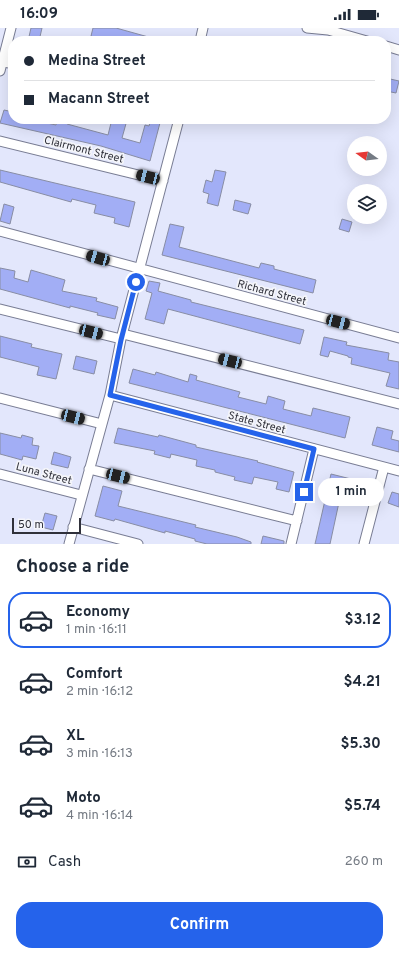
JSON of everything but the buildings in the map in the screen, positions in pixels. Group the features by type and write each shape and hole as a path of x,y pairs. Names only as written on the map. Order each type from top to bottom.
{"street":[{"path":"307,28 328,30 349,36"},
{"path":"0,71 1,61 8,38"},
{"path":"69,544 81,495 110,395 122,337 178,124"},
{"name":"Clairmont Street","path":"0,141 163,181"},
{"name":"Richard Street","path":"0,231 140,270 399,338"},
{"path":"0,309 399,404"},
{"name":"State Street","path":"110,395 399,471"},
{"path":"0,398 102,424"},
{"path":"291,544 314,449"},
{"path":"364,544 384,467"},
{"path":"89,469 297,521"},
{"name":"Luna Street","path":"0,474 81,495"},
{"path":"74,527 138,544"}],"route":[{"path":"136,282 121,340 110,395 314,449 304,492"}]}
